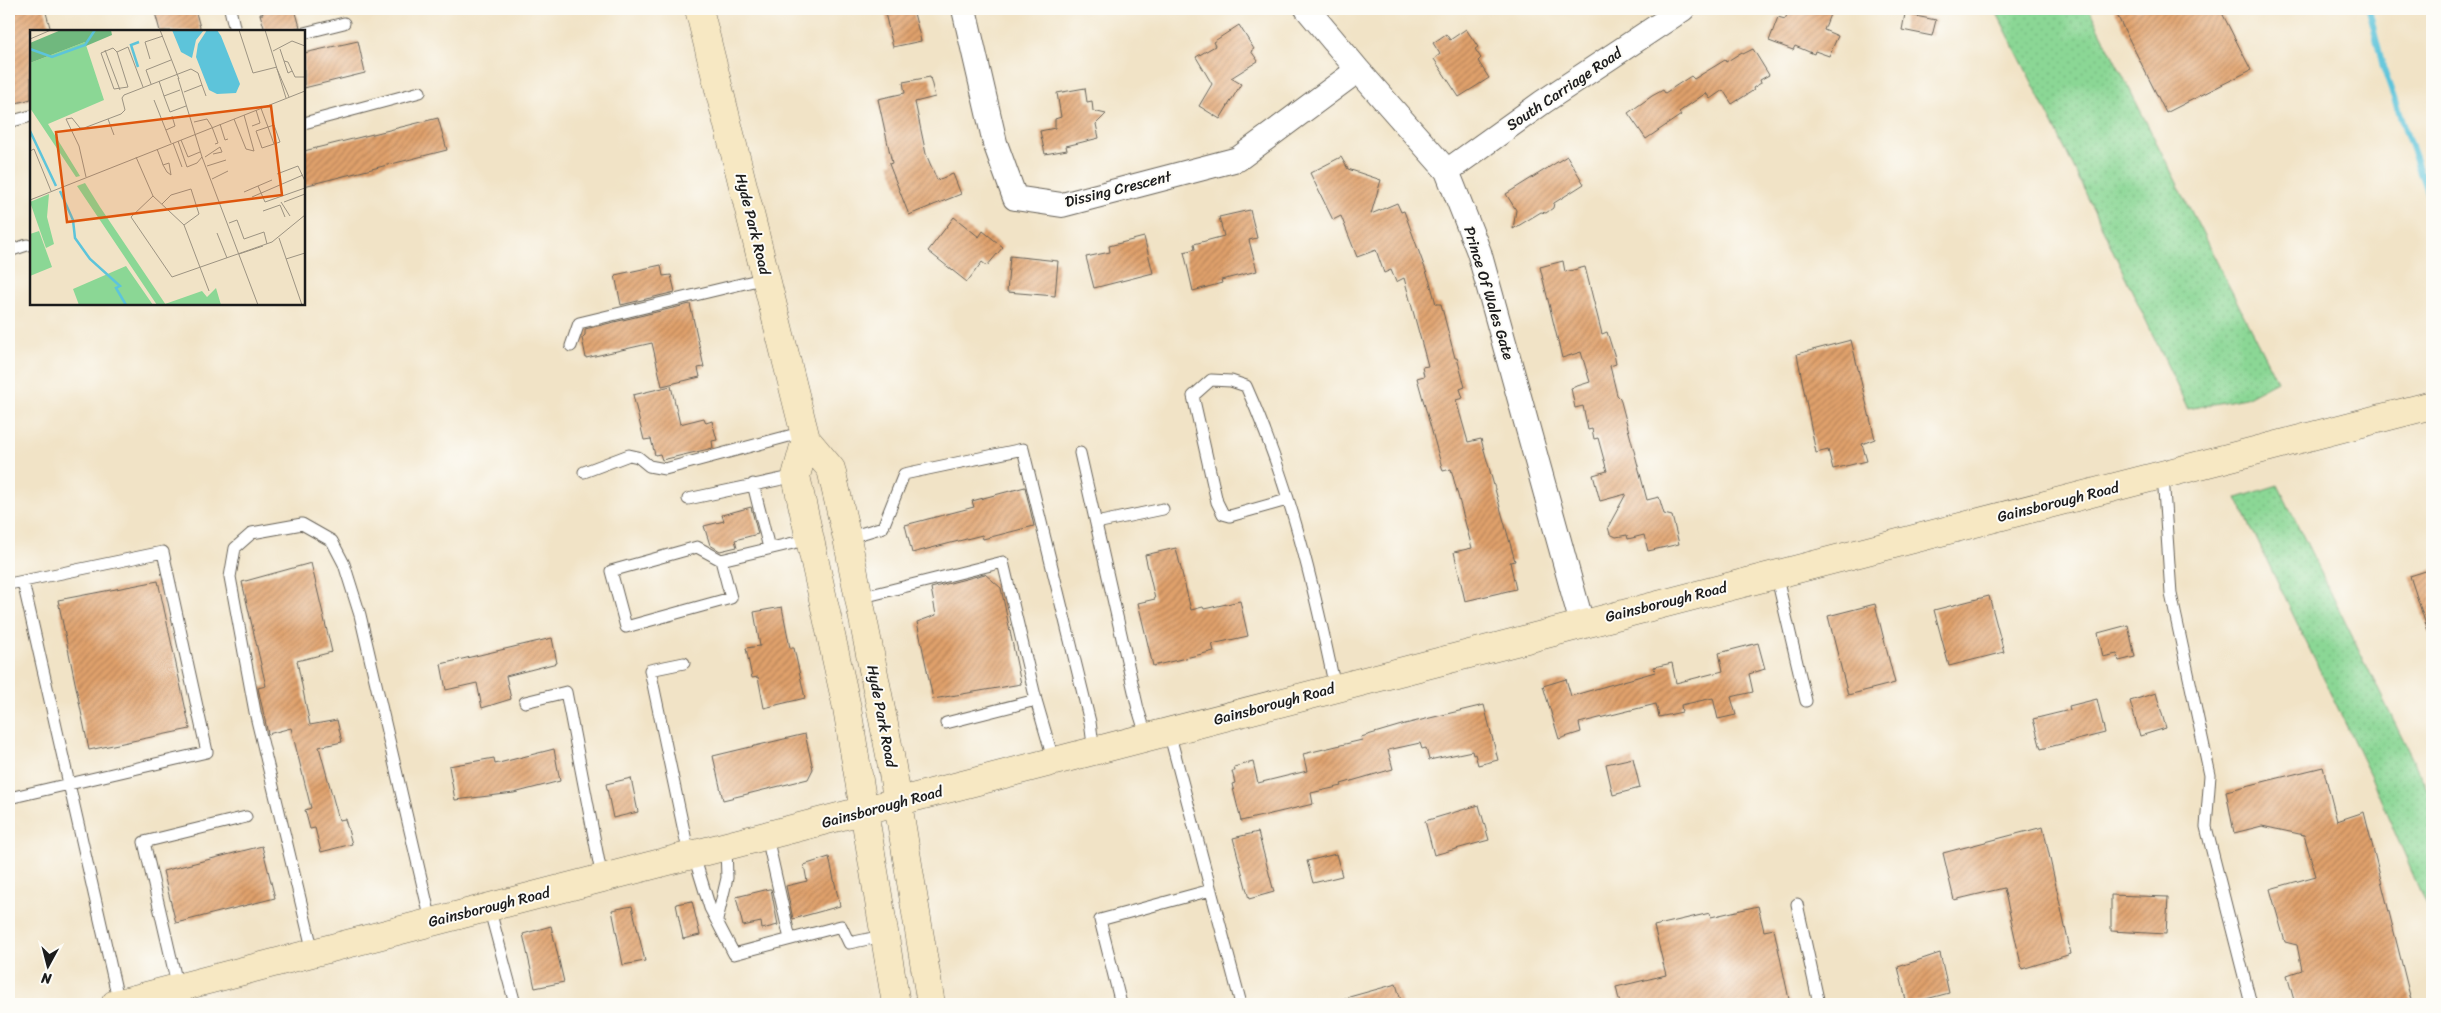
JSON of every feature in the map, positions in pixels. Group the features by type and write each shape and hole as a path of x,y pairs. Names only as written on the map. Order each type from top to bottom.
{"main road":[{"name":"Hyde Park Road","path":"699,9 805,435 831,469 847,538 898,802 931,1004"},
{"name":"Gainsborough Road","path":"117,1004 431,921 726,848 1582,624 2432,405"},
{"name":"Hyde Park Road","path":"805,435 796,476 847,708 883,936 896,1004"}],"street":[{"name":"Dissing Crescent","path":"964,9 995,143 1015,198 1062,205 1238,159 1358,70"},
{"name":"Prince Of Wales Gate","path":"1307,9 1447,171 1479,252 1582,624"},
{"name":"South Carriage Road","path":"1447,171 1542,102 1683,9"}],"lane":[{"path":"230,9 235,30"},
{"path":"305,33 344,23"},
{"path":"305,123 420,92"},
{"path":"9,122 30,116"},
{"path":"9,250 27,245"},
{"path":"571,346 579,323 766,278"},
{"path":"1287,500 1230,516 1223,514 1217,502 1193,396 1211,380 1231,381 1246,386 1261,420 1299,535 1336,688"},
{"path":"584,472 629,455 638,457 650,466 665,469 805,435"},
{"path":"847,538 883,527 904,474 1024,449 1090,722 1094,752"},
{"path":"1080,453 1138,709 1158,735 1210,890 1241,1004"},
{"path":"2163,475 2171,594 2210,775 2206,827 2251,1004"},
{"path":"688,499 796,476"},
{"path":"753,484 769,548"},
{"path":"1096,523 1163,509"},
{"path":"313,952 255,712 230,577 235,548 252,533 302,524 332,540 344,564 360,615 431,921"},
{"path":"721,560 731,598 626,627 611,571 697,547 721,560 810,539"},
{"path":"9,584 163,552 207,752 9,798"},
{"path":"859,598 1003,562 1036,700 1054,762"},
{"path":"1776,574 1806,701"},
{"path":"23,582 70,785 117,1004"},
{"path":"684,663 650,670 692,856 710,908 734,954 841,926 850,943 883,936"},
{"path":"525,702 566,692 602,879"},
{"path":"946,723 1036,700"},
{"path":"178,988 144,842 246,817"},
{"path":"767,837 790,940"},
{"path":"717,920 727,878 726,848"},
{"path":"1121,1004 1100,920 1210,890"},
{"path":"1796,904 1819,1004"},
{"path":"489,907 515,1004"}],"green space":[{"path":"1995,9 2089,9 2277,381 2245,398 2188,409 2053,124"},
{"path":"2278,485 2432,799 2432,919 2371,777 2237,498"}],"building":[{"path":"9,9 45,9 51,30 30,30 30,99 9,105"},
{"path":"154,9 195,9 201,30 160,30"},
{"path":"261,9 295,9 300,27 288,30 265,30 260,14 263,14"},
{"path":"884,9 913,9 921,41 893,47"},
{"path":"1790,9 1832,9 1824,30 1838,36 1829,56 1815,51 1814,54 1795,46 1793,50 1769,41 1778,17 1785,19"},
{"path":"2114,9 2220,9 2251,70 2166,113"},
{"path":"1905,14 1936,20 1932,36 1902,30"},
{"path":"1239,25 1254,49 1251,51 1258,61 1231,78 1241,84 1220,119 1199,106 1212,84 1196,57 1215,46 1213,42"},
{"path":"1466,29 1478,47 1475,49 1481,58 1478,61 1489,78 1459,97 1434,59 1440,54 1433,43 1446,34 1450,40"},
{"path":"358,41 365,73 305,88 305,53"},
{"path":"1753,49 1769,75 1760,80 1761,83 1753,88 1754,90 1732,104 1723,90 1710,99 1706,93 1679,112 1681,115 1646,139 1628,113 1663,90 1665,93 1691,76 1694,79 1725,60 1726,62 1742,52 1743,54"},
{"path":"930,77 935,97 915,102 926,154 937,180 953,174 961,194 909,215 889,164 892,163 878,99 905,93 903,82"},
{"path":"1085,88 1087,102 1092,101 1093,111 1106,114 1096,124 1099,138 1066,146 1067,150 1045,154 1040,131 1055,128 1055,119 1061,117 1057,93"},
{"path":"438,118 447,150 305,186 305,151"},
{"path":"1567,156 1584,184 1554,203 1553,208 1546,213 1541,212 1513,229 1516,210 1506,194"},
{"path":"1341,157 1348,169 1381,180 1371,214 1397,203 1401,212 1404,211 1436,304 1441,304 1455,358 1457,358 1465,387 1460,389 1463,398 1456,400 1468,442 1481,439 1515,561 1510,562 1516,589 1465,601 1454,552 1472,548 1451,469 1443,471 1417,378 1424,376 1422,367 1428,366 1404,278 1396,282 1391,270 1384,273 1376,250 1357,257 1341,216 1333,220 1310,173"},
{"path":"1250,210 1257,238 1249,240 1257,271 1221,280 1222,283 1193,291 1184,252 1195,249 1194,244 1224,236 1219,217"},
{"path":"954,217 979,237 983,231 1003,247 987,266 982,262 967,282 928,251"},
{"path":"1144,237 1153,273 1094,288 1086,257 1110,252 1109,246"},
{"path":"1010,256 1058,261 1055,296 1007,292"},
{"path":"1563,261 1565,272 1585,267 1602,334 1607,332 1614,354 1616,364 1610,366 1647,500 1659,497 1664,514 1672,516 1679,544 1648,551 1644,535 1628,539 1627,535 1616,537 1610,534 1608,527 1626,494 1600,501 1593,475 1607,471 1598,438 1594,439 1592,429 1588,430 1583,406 1575,408 1571,388 1590,382 1581,352 1562,358 1540,267"},
{"path":"661,265 663,276 671,275 675,292 621,305 615,275"},
{"path":"690,304 704,367 698,368 700,377 662,386 652,343 586,358 582,338 585,335 585,329"},
{"path":"1851,340 1875,439 1862,444 1867,461 1833,469 1828,450 1816,453 1797,354"},
{"path":"671,386 680,424 704,418 706,423 712,421 717,440 712,441 713,448 662,460 660,454 655,455 651,439 644,440 633,395"},
{"path":"1025,487 1034,526 983,539 982,535 912,553 905,525 974,507 972,501"},
{"path":"751,507 758,534 735,540 737,547 720,551 710,545 704,526 724,521 722,515"},
{"path":"1176,548 1191,610 1240,601 1248,636 1212,644 1214,651 1153,666 1138,603 1155,599 1145,555"},
{"path":"311,563 332,652 297,661 310,725 337,720 342,742 319,747 339,820 345,819 352,844 321,852 315,828 310,829 305,810 311,808 291,728 268,734 258,688 266,686 242,582"},
{"path":"2432,569 2432,633 2429,634 2410,576"},
{"path":"985,574 1001,588 1021,684 933,699 917,622 936,615 931,588"},
{"path":"158,581 190,729 89,750 58,600"},
{"path":"1989,596 2004,652 1949,666 1934,610"},
{"path":"1875,604 1895,683 1848,695 1828,616"},
{"path":"782,607 790,648 794,648 805,698 764,708 758,677 752,678 746,648 760,646 754,612"},
{"path":"2128,625 2135,657 2119,661 2117,654 2103,657 2098,633"},
{"path":"552,638 557,663 506,676 511,699 482,708 477,683 446,690 441,664"},
{"path":"1758,643 1765,669 1749,674 1753,692 1731,697 1736,715 1718,719 1713,698 1681,705 1682,712 1659,717 1656,704 1579,723 1581,732 1559,739 1543,686 1566,679 1571,696 1655,672 1654,667 1672,663 1676,683 1723,671 1719,653"},
{"path":"2156,693 2166,728 2140,736 2130,701"},
{"path":"2097,699 2105,733 2041,749 2033,719 2070,710 2069,706"},
{"path":"1484,705 1498,760 1478,765 1475,754 1473,755 1472,751 1429,760 1426,748 1422,749 1420,743 1388,750 1393,769 1341,784 1342,786 1311,793 1313,804 1241,821 1232,784 1235,783 1232,771 1235,771 1234,767 1253,762 1258,783 1307,771 1303,754 1362,740 1361,737 1405,724"},
{"path":"805,734 813,769 808,779 723,800 713,756"},
{"path":"554,749 560,781 514,793 455,800 449,766 494,758 495,764"},
{"path":"1633,758 1640,788 1613,795 1606,764"},
{"path":"2323,767 2337,821 2364,812 2412,1004 2295,1004 2287,975 2302,970 2297,945 2285,942 2270,889 2316,876 2304,835 2262,826 2234,833 2226,791"},
{"path":"631,778 638,812 613,818 606,784"},
{"path":"1479,805 1489,840 1434,855 1425,821"},
{"path":"2043,827 2071,954 2022,969 2004,888 1954,900 1943,853"},
{"path":"1258,832 1274,892 1249,899 1233,838"},
{"path":"262,846 275,898 176,923 163,871"},
{"path":"1336,854 1342,876 1313,883 1307,861"},
{"path":"829,857 840,906 793,919 786,886 807,881 804,865"},
{"path":"771,889 778,925 762,929 761,922 743,926 736,897"},
{"path":"2111,895 2168,897 2166,934 2111,931"},
{"path":"692,901 700,935 683,939 676,904"},
{"path":"632,906 645,961 623,965 612,910"},
{"path":"1758,906 1764,931 1774,929 1790,1004 1620,1004 1616,987 1666,975 1654,926 1710,913 1711,917"},
{"path":"551,926 564,982 535,988 523,934"},
{"path":"1940,953 1949,993 1907,1004 1898,967"},
{"path":"1396,984 1402,1004 1342,1004 1342,999"}],"waterway":[{"path":"2369,9 2383,67 2432,206"}]}
